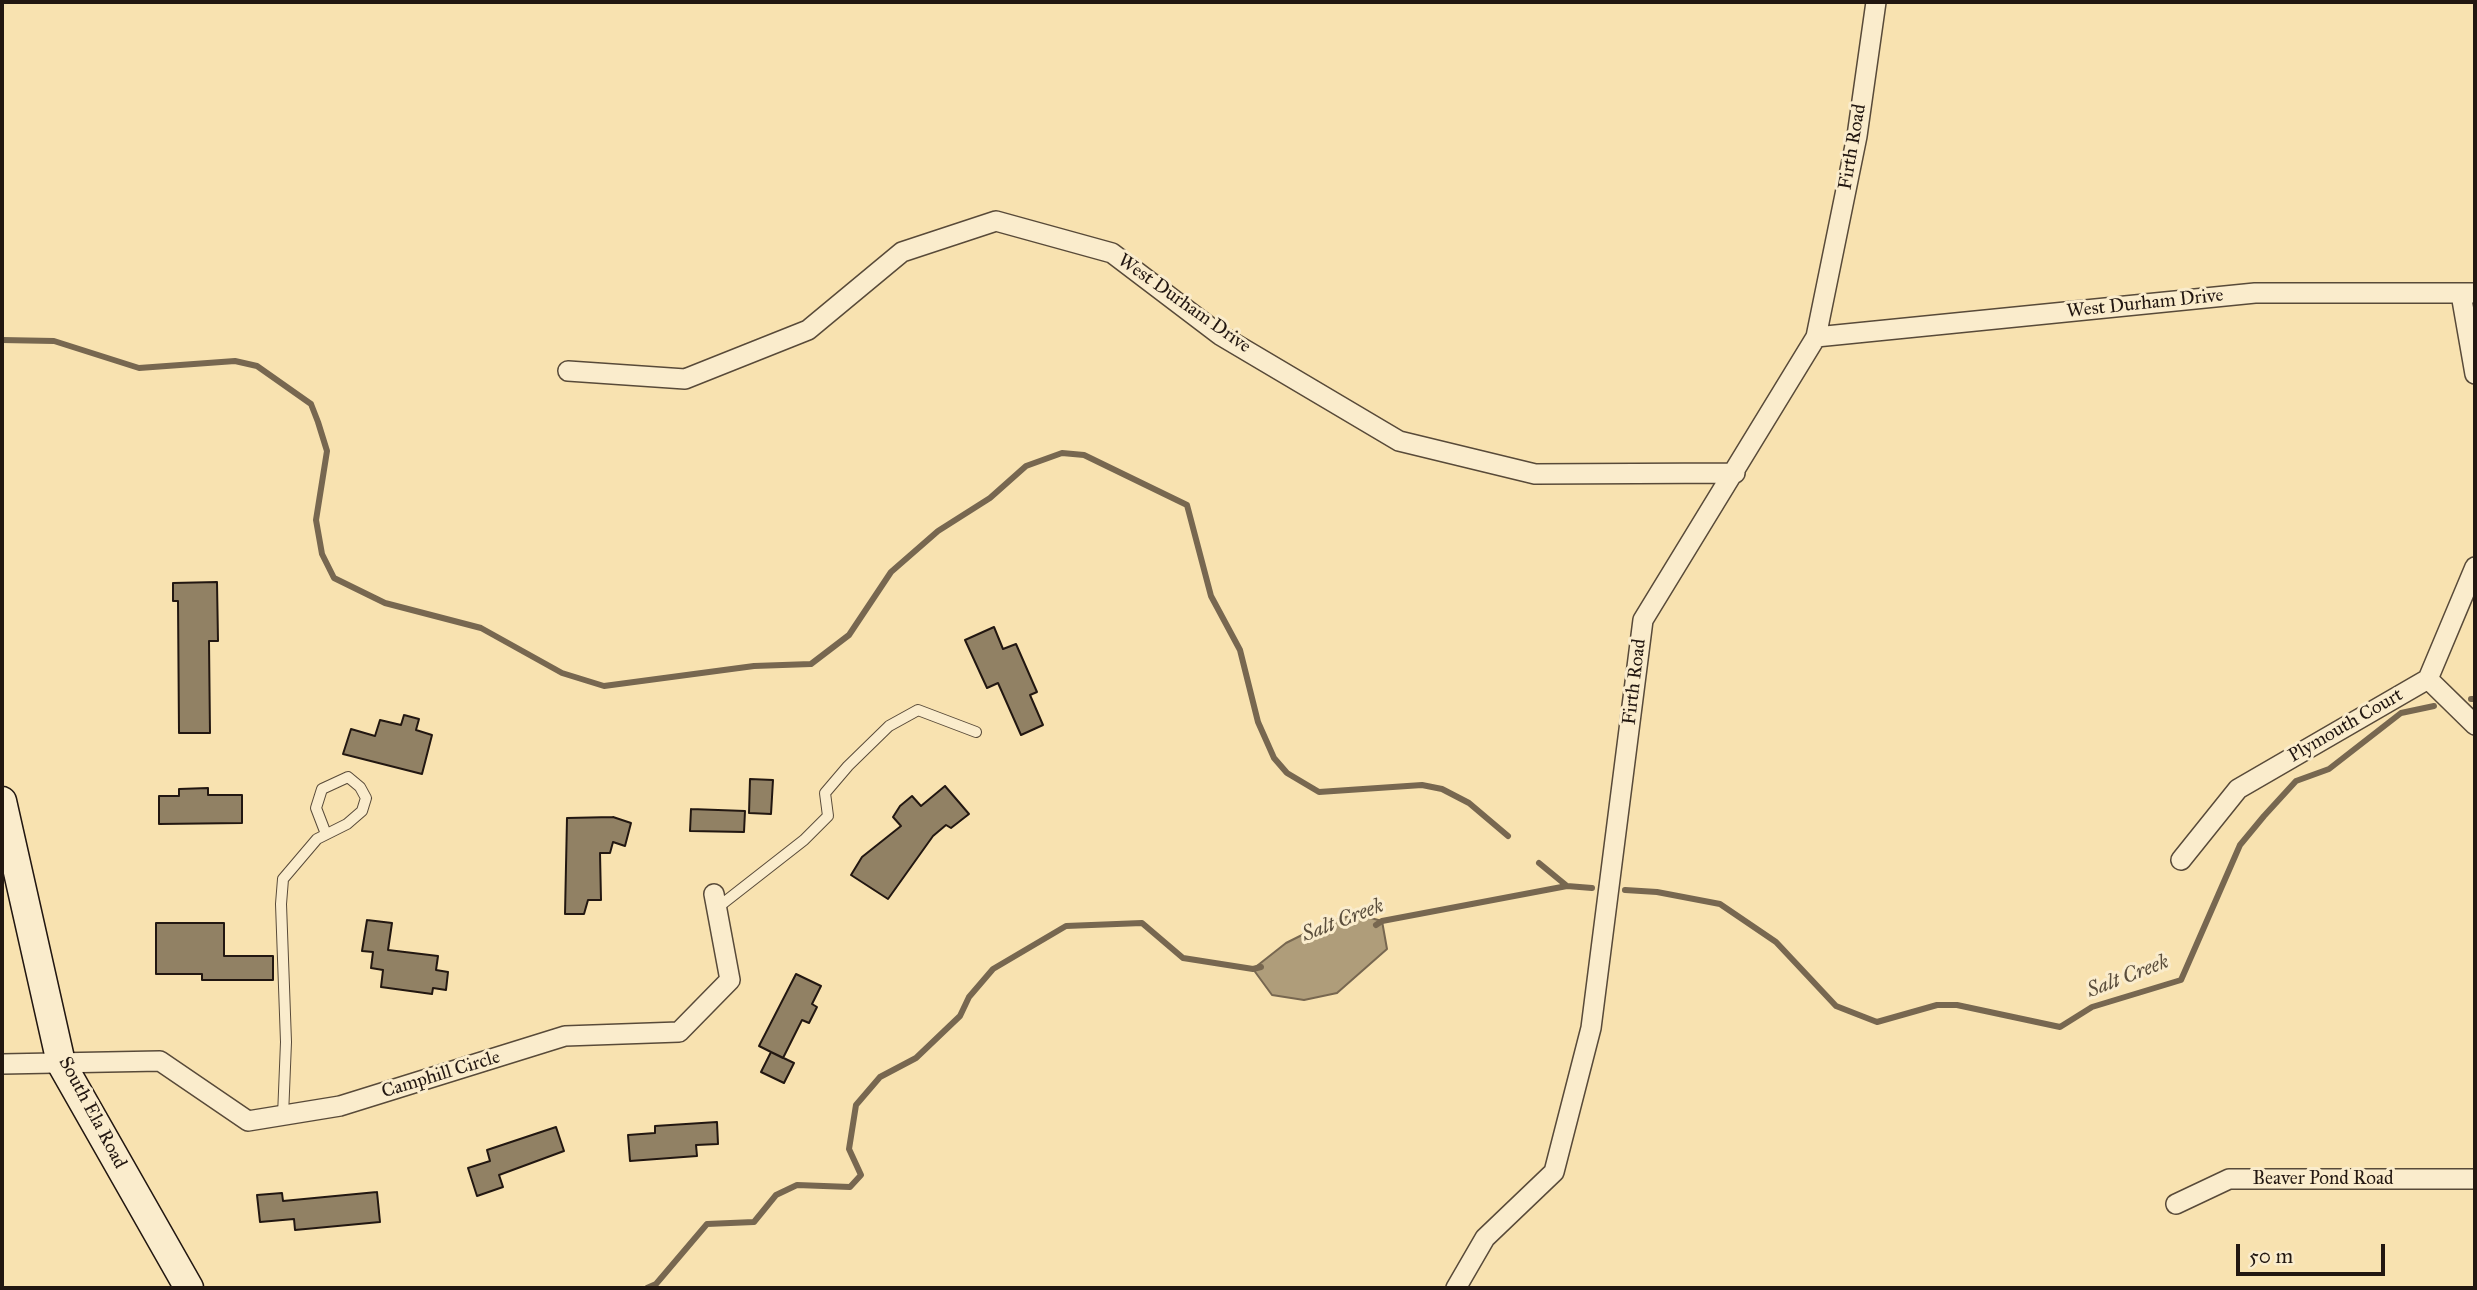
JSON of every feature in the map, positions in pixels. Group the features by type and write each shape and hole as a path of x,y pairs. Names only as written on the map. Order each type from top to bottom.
{"main road":[{"name":"South Ela Road","path":"2,801 61,1063 189,1288"}],"street":[{"name":"Firth Road","path":"1455,1288 1485,1237 1554,1172 1591,1028 1643,620 1816,337 1857,136 1876,2"},
{"name":"West Durham Drive","path":"568,371 685,379 808,330 902,252 996,221 1112,253 1220,335 1399,441 1535,474 1735,473"},
{"name":"West Durham Drive","path":"1816,337 2255,293 2468,293"},
{"path":"2468,293 2475,374"},
{"path":"2475,567 2428,679 2475,725"},
{"name":"Plymouth Court","path":"2181,860 2238,789 2428,679"},
{"name":"Camphill Circle","path":"2,1064 160,1061 248,1121 340,1106 565,1036 679,1032 730,980 716,901"},
{"name":"Beaver Pond Road","path":"2176,1204 2229,1179 2475,1179"}],"lane":[{"path":"716,901 804,840 828,816 825,793 889,726 918,710 976,732"},
{"path":"283,1116 286,1042 281,904 283,878 317,839 326,834 362,811 366,798 360,787 348,777 322,789 316,808 326,834"}],"water":[{"path":"1356,914 1382,921 1387,949 1337,993 1304,1000 1272,995 1253,969 1286,943 1326,923"}],"building":[{"path":"217,582 218,641 209,641 210,733 179,733 178,601 173,601 173,583"},
{"path":"994,627 1003,649 1016,644 1037,692 1030,695 1043,725 1021,735 998,683 987,688 965,640"},
{"path":"404,715 419,719 416,730 432,735 422,774 343,754 351,729 375,736 380,720 401,725"},
{"path":"750,779 773,780 771,814 749,813"},
{"path":"945,786 969,814 951,828 946,825 933,836 888,899 851,875 862,857 901,826 893,817 900,806 912,796 921,806"},
{"path":"208,788 208,795 242,795 242,823 159,824 159,796 179,796 179,789"},
{"path":"691,809 745,811 744,832 690,831"},
{"path":"613,817 631,823 625,846 613,842 610,853 600,853 601,900 588,900 584,914 565,914 567,818"},
{"path":"367,920 392,923 388,950 438,956 436,970 448,972 446,990 433,988 432,994 381,987 383,970 371,968 373,952 362,951"},
{"path":"156,923 224,923 224,956 273,956 273,980 202,980 202,974 156,974"},
{"path":"796,974 821,986 812,1004 817,1007 809,1023 802,1020 783,1058 759,1046"},
{"path":"771,1052 794,1063 784,1083 761,1072"},
{"path":"717,1122 718,1144 696,1145 697,1156 630,1161 628,1135 655,1133 655,1126"},
{"path":"556,1127 564,1151 499,1175 503,1187 477,1196 468,1168 490,1161 487,1150"},
{"path":"377,1192 380,1222 295,1230 294,1219 260,1222 257,1195 282,1193 283,1201"}],"waterway":[{"path":"2,340 54,341 139,368 235,361 257,366 311,404 318,422 327,451 316,520 322,554 334,578 385,603 481,628 562,673 604,686 754,666 811,664 849,635 891,572 938,531 990,498 1026,466 1062,453 1084,455 1187,505 1211,596 1240,650 1258,722 1274,758 1287,773 1319,792 1422,785 1442,789 1469,803 1508,836"},
{"name":"Salt Creek","path":"1625,890 1657,892 1720,904 1776,942 1836,1006 1877,1022 1937,1005 1957,1005 2060,1027 2092,1007 2181,980 2240,845 2296,781 2329,769 2401,713 2434,706"},
{"path":"1539,863 1567,886"},
{"name":"Salt Creek","path":"1376,925 1382,921 1567,886 1592,888"},
{"name":"Salt Creek","path":"647,1288 656,1284 707,1224 754,1222 776,1195 797,1185 850,1187 861,1175 849,1149 856,1105 880,1077 916,1058 960,1016 969,997 993,969 1066,926 1142,923 1183,958 1253,969 1261,967"}]}
